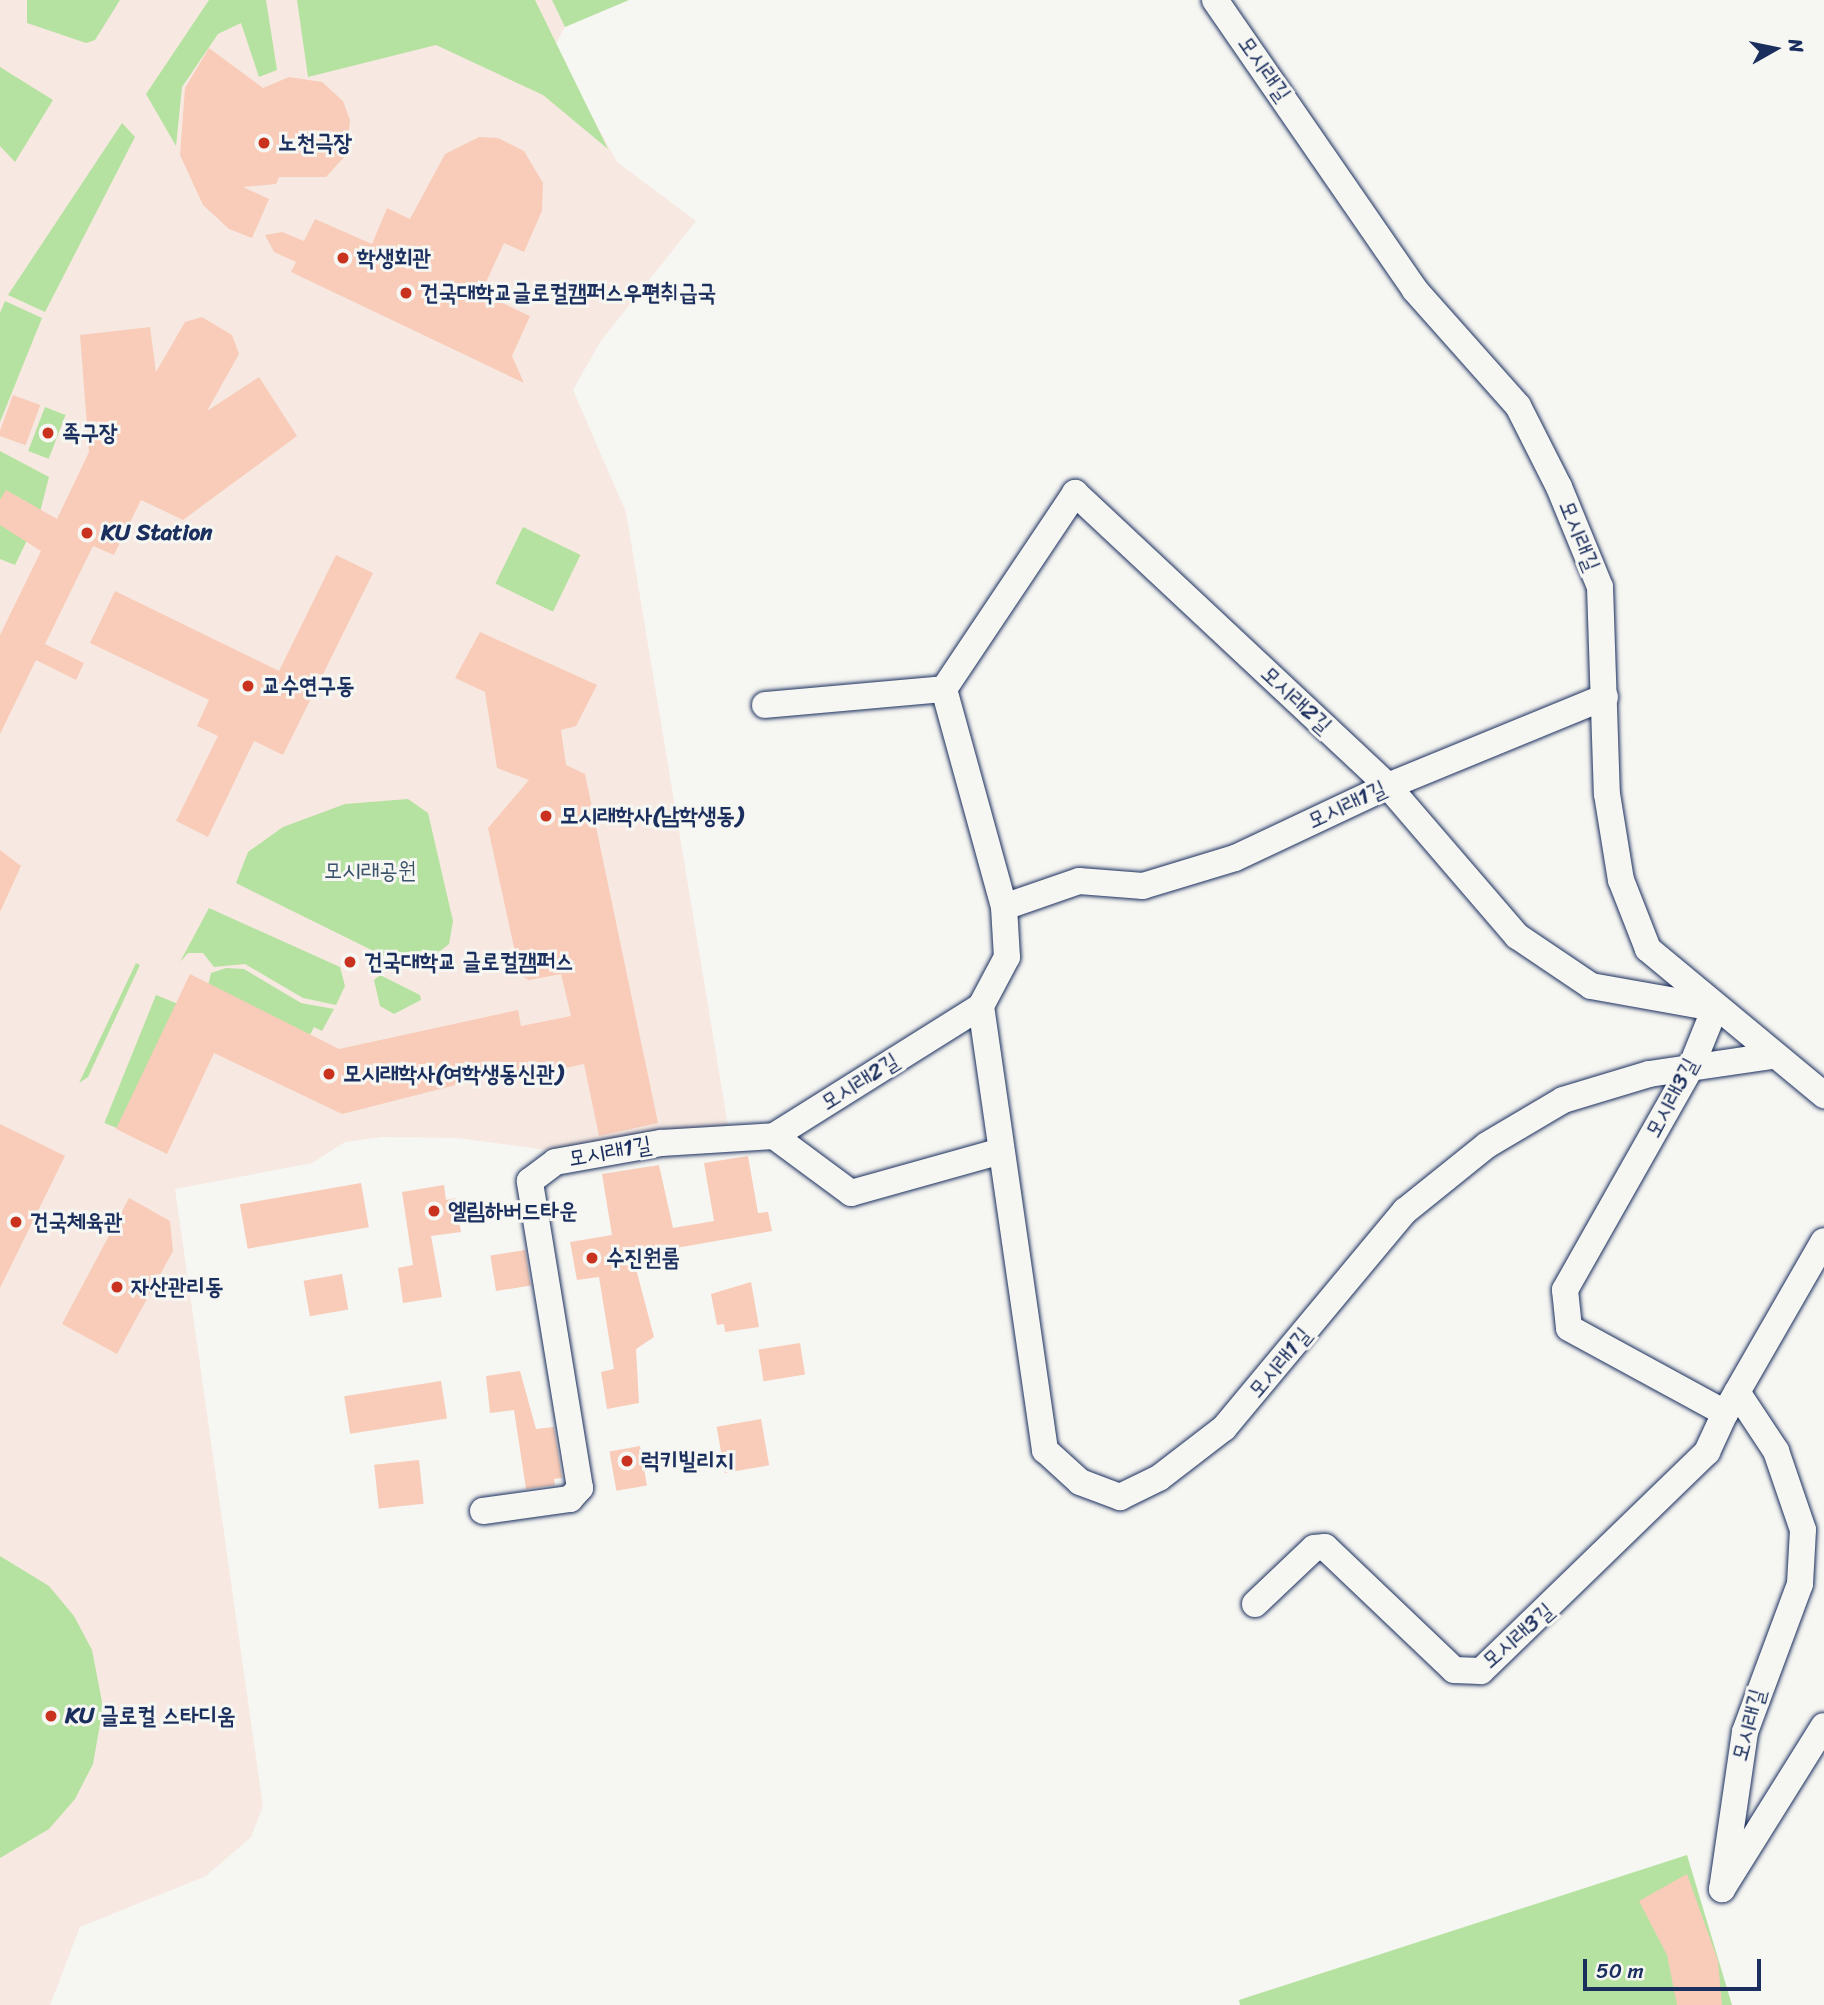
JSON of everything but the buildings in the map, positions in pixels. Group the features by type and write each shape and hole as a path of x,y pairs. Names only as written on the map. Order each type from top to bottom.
{"street":[{"name":"모시래길","path":"1215,0 1415,290 1500,382 1535,435 1600,587 1607,794 1621,880 1647,949 1771,1056 1824,1095"},
{"name":"모시래2길","path":"944,689 1075,493 1388,786 1528,943 1591,986 1715,1008"},
{"path":"765,705 944,689 1004,907 1007,957 981,1006"},
{"name":"모시래1길","path":"1004,907 1079,881 1143,886 1235,858 1388,786 1605,697"},
{"name":"모시래1길","path":"981,1006 1045,1450 1080,1482 1120,1497 1159,1478 1224,1428 1299,1345 1358,1261 1405,1211 1487,1145 1563,1100 1691,1067 1771,1056"},
{"name":"모시래2길","path":"774,1136 981,1006"},
{"name":"모시래3길","path":"1715,1008 1691,1067 1564,1290 1569,1328 1731,1402"},
{"name":"모시래1길","path":"483,1511 570,1499 580,1488 530,1181 568,1160 661,1143 774,1136"},
{"path":"774,1136 851,1193 1001,1151"},
{"name":"모시래3길","path":"1255,1604 1314,1548 1325,1547 1454,1670 1481,1671 1707,1452 1731,1402 1824,1241"},
{"name":"모시래길","path":"1731,1402 1776,1451 1803,1530 1800,1584 1745,1732 1723,1889 1824,1726"}],"shaded area":[{"name":"건국대학교 글로컬캠퍼스","path":"0,0 629,0 565,27 554,47 617,162 696,221 600,342 573,390 626,512 728,1126 578,1154 457,1138 382,1137 345,1142 312,1163 175,1189 263,1806 251,1837 206,1876 80,1927 50,2005 0,2005"}],"green space":[{"path":"27,0 120,0 95,40 86,43 27,23"},
{"path":"209,0 266,0 277,70 259,77 241,23 218,34 182,87 176,146 146,94"},
{"path":"297,0 535,0 608,149 543,95 436,45 308,77"},
{"path":"552,0 629,0 565,27"},
{"path":"0,67 53,100 15,162 0,146"},
{"path":"122,123 135,137 45,312 8,295"},
{"path":"5,301 42,318 0,422 0,313"},
{"name":"족구장","path":"45,407 66,415 49,459 28,451"},
{"path":"0,451 49,477 39,516 34,506 7,491 0,500"},
{"path":"0,525 31,532 15,565 0,559"},
{"path":"523,527 581,555 553,612 495,584"},
{"name":"모시래공원","path":"408,799 428,813 453,921 449,944 426,962 406,967 236,883 248,852 283,827 345,804"},
{"path":"209,908 340,967 345,986 336,1005 303,998 245,964 214,967 203,953 188,953 180,962"},
{"path":"136,963 140,965 88,1077 79,1083"},
{"path":"226,968 244,969 301,1003 334,1009 322,1031 314,1027 310,1035 208,986 211,973"},
{"path":"380,975 420,995 421,1000 394,1014 380,1006 374,980"},
{"path":"156,995 176,1003 125,1131 104,1123"},
{"name":"KU 글로컬 스타디움","path":"0,1556 49,1586 74,1616 92,1650 103,1707 93,1764 75,1799 49,1829 0,1858"},
{"path":"1687,1855 1732,2005 1240,2005 1239,2000"}],"place":[{"name":"노천극장","path":"264,143"},
{"name":"학생회관","path":"343,258"},
{"name":"건국대학교글로컬캠퍼스우편취급국","path":"406,293"},
{"name":"족구장","path":"48,433"},
{"name":"KU Station","path":"87,533"},
{"name":"교수연구동","path":"248,686"},
{"name":"모시래학사(남학생동)","path":"546,816"},
{"name":"건국대학교 글로컬캠퍼스","path":"350,962"},
{"name":"모시래학사(여학생동신관)","path":"329,1074"},
{"name":"엘림하버드타운","path":"434,1211"},
{"name":"건국체육관","path":"16,1222"},
{"name":"수진원룸","path":"592,1258"},
{"name":"자산관리동","path":"117,1287"},
{"name":"럭키빌리지","path":"627,1461"},
{"name":"KU 글로컬 스타디움","path":"51,1716"}]}
